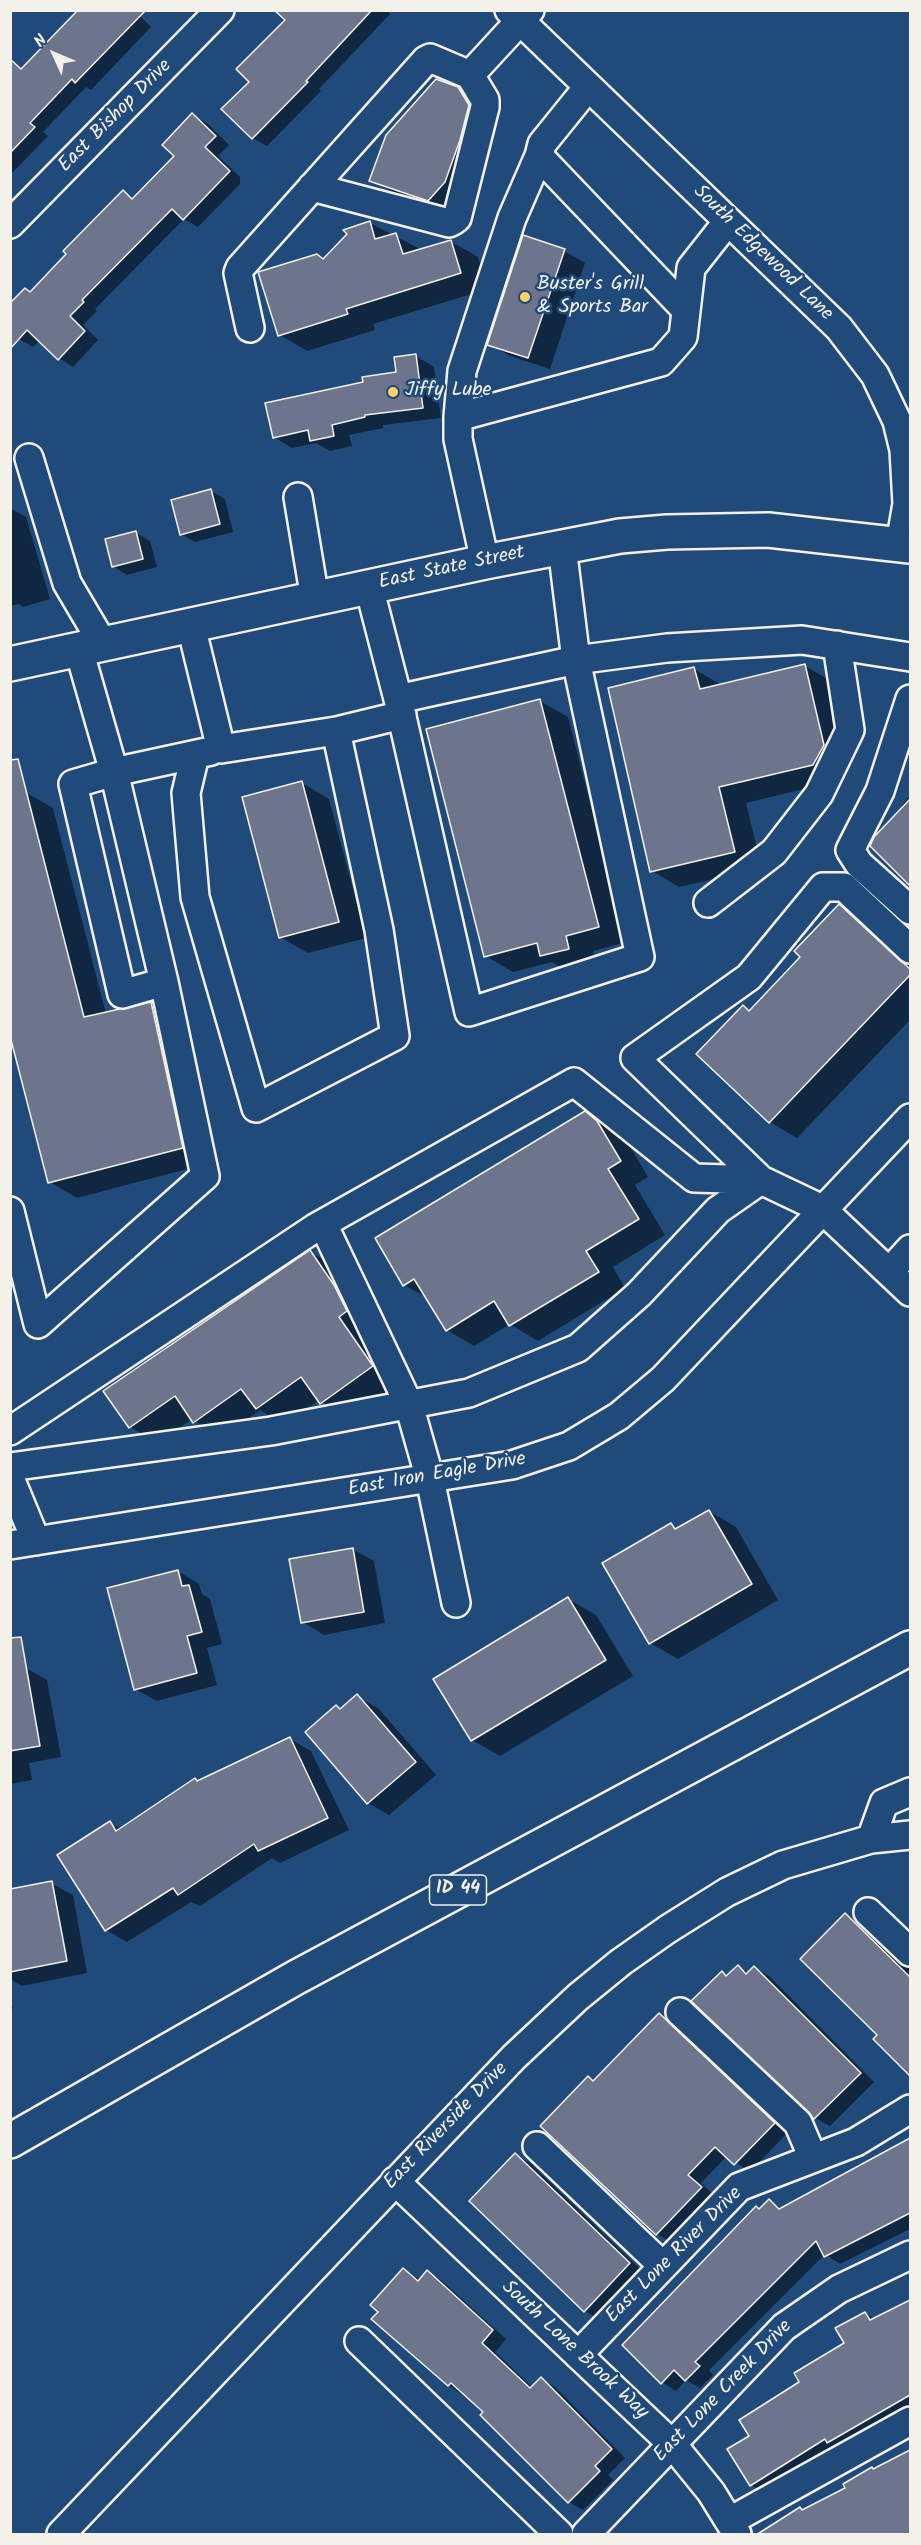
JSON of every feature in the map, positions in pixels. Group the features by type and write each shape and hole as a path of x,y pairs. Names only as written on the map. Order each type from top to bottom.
{"main road":[{"name":"East State Street","path":"10,664 485,562 620,536 667,532 768,530 905,545"},
{"name":"ID 44","path":"10,2141 295,1978 910,1648"}],"street":[{"name":"East Bishop Drive","path":"10,224 214,13"},
{"path":"470,75 520,14"},
{"name":"South Edgewood Lane","path":"520,14 588,87 839,328 875,375 897,421 904,450 907,504 905,545"},
{"path":"250,328 238,270 428,59 470,75 485,100 485,107 457,218 453,221 449,223 312,188"},
{"path":"485,562 458,440 462,371 512,219 542,144 588,87"},
{"path":"539,156 686,310"},
{"path":"458,417 662,362 683,337 691,268 728,221"},
{"path":"10,1211 38,1324 205,1176 164,982 114,772 91,647 67,583 29,458"},
{"path":"298,497 315,599"},
{"path":"369,587 400,707 469,1012 640,957 576,660 562,547"},
{"path":"191,626 208,752 186,793 195,897 256,1108 395,1036 379,930 336,731"},
{"path":"164,982 122,993 73,784 114,772 208,752 336,731 400,707 576,660 667,648 802,640 910,657"},
{"path":"708,903 774,852 819,794 850,730 837,645"},
{"path":"910,699 880,791 850,850 859,864 910,910"},
{"path":"910,949 844,887 823,887 749,977 635,1058 761,1180 822,1209 910,1292"},
{"path":"10,1431 323,1224 574,1082 694,1178 761,1180"},
{"name":"East Iron Eagle Drive","path":"23,1543 512,1466 569,1446 619,1416 663,1379 910,1118"},
{"path":"10,1467 272,1431 469,1393 578,1348 639,1294 718,1210 761,1180"},
{"path":"323,1224 409,1405 430,1479 456,1603"},
{"path":"889,1272 910,1249"},
{"path":"10,1478 23,1543"},
{"path":"871,1839 884,1803 910,1792"},
{"name":"East Riverside Drive","path":"61,2535 514,2056 578,1996 621,1962 727,1892 783,1865 871,1839 910,1835"},
{"path":"868,1911 910,1952"},
{"path":"680,2012 798,2123 813,2158"},
{"name":"East Lone River Drive","path":"578,2355 739,2187 856,2142 910,2109"},
{"path":"537,2146 663,2266"},
{"name":"South Lone Brook Way","path":"395,2181 672,2444 711,2492 733,2528"},
{"name":"East Lone Creek Drive","path":"586,2535 784,2326 839,2289 910,2255"},
{"path":"359,2341 559,2535"},
{"path":"733,2528 910,2421"}],"building":[{"path":"78,10 146,10 75,83 72,79 30,123 35,127 10,153 10,59 21,69"},
{"path":"274,10 372,10 306,81 308,82 252,139 221,109 249,82 236,69 285,20"},
{"path":"436,79 458,87 469,105 460,140 445,182 428,201 369,181 386,135"},
{"path":"192,113 216,136 205,147 230,171 183,220 172,209 82,300 84,302 70,316 85,331 58,360 27,330 10,349 10,303 25,288 30,292 66,254 63,251 123,190 132,199 174,156 162,145"},
{"path":"370,221 375,239 396,233 403,254 451,240 461,273 346,309 348,314 278,336 258,272 317,254 323,259 347,234 343,230"},
{"name":"Buster's Grill & Sports Bar","path":"523,235 565,249 528,358 487,345"},
{"path":"416,354 423,408 365,415 365,417 332,425 334,436 310,441 308,430 273,438 265,403 363,382 362,377 396,372 394,357"},
{"path":"211,489 220,524 180,535 171,500"},
{"path":"136,531 143,559 112,567 105,539"},
{"path":"805,664 824,745 813,765 719,787 735,852 650,872 608,688 694,667 700,689"},
{"path":"540,699 599,927 566,936 569,949 540,956 537,943 484,957 426,729"},
{"path":"18,759 84,1017 151,1002 183,1148 48,1183 10,1036 10,760"},
{"path":"302,781 339,922 279,938 242,797"},
{"path":"910,799 910,886 870,846 874,837"},
{"path":"839,904 910,969 910,975 769,1123 696,1054 743,1005 749,1011 800,957 794,951"},
{"path":"585,1111 597,1121 621,1161 608,1169 639,1219 586,1251 599,1272 509,1326 494,1301 446,1331 414,1279 403,1286 375,1238"},
{"path":"310,1250 334,1285 347,1311 339,1317 373,1366 320,1404 301,1377 256,1409 241,1389 193,1423 175,1396 129,1428 103,1391"},
{"path":"709,1510 752,1584 649,1644 602,1563 671,1523 675,1529"},
{"path":"353,1548 364,1612 301,1623 289,1559"},
{"path":"178,1570 182,1586 189,1585 202,1632 187,1636 197,1673 134,1690 107,1588"},
{"path":"568,1597 606,1660 471,1741 433,1679"},
{"path":"21,1637 40,1746 10,1751 10,1638"},
{"path":"357,1694 416,1762 367,1804 305,1732 336,1705 340,1709"},
{"path":"290,1737 328,1818 258,1851 254,1844 178,1895 173,1888 105,1931 57,1855 110,1821 116,1831 195,1778 197,1781"},
{"path":"52,1881 67,1961 10,1972 10,1889"},
{"path":"845,1913 910,1977 910,2076 873,2039 877,2035 800,1959"},
{"path":"738,1965 746,1974 754,1966 861,2073 814,2119 691,2001 722,1971 726,1976"},
{"path":"659,2013 775,2123 734,2165 715,2147 688,2175 702,2187 656,2235 540,2126 588,2076 593,2081"},
{"path":"910,2138 910,2213 824,2257 816,2241 695,2362 700,2366 685,2381 674,2370 661,2384 622,2345 756,2206 759,2209 769,2199 779,2209"},
{"path":"515,2153 630,2263 584,2312 469,2201"},
{"path":"403,2268 418,2281 427,2270 493,2330 482,2343 530,2388 541,2377 612,2449 595,2466 600,2471 568,2503 480,2415 483,2412 451,2383 448,2386 371,2319 378,2312 370,2305"},
{"path":"910,2300 910,2395 827,2443 825,2439 750,2486 727,2449 749,2436 739,2420 799,2382 794,2373 844,2343 835,2328 865,2312 870,2320"},
{"path":"910,2450 910,2535 756,2535 800,2507 802,2510 845,2488 843,2484 872,2467 873,2469"}],"place":[{"name":"Buster's Grill & Sports Bar","path":"525,297"},
{"name":"Jiffy Lube","path":"393,392"}]}
